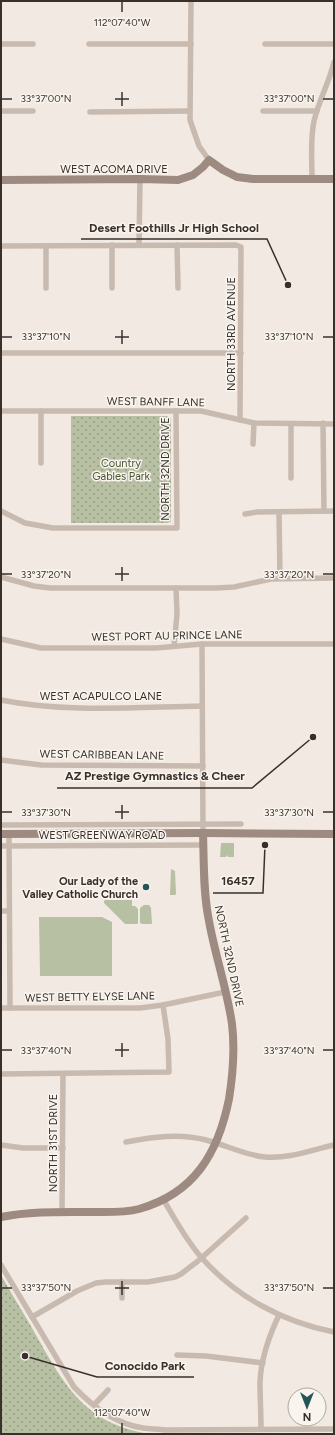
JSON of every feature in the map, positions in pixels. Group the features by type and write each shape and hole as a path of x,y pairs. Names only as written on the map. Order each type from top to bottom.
{"street":[{"path":"191,1 190,120 195,137 204,154 223,170 237,177 253,179 334,179"},
{"path":"1,44 33,44"},
{"path":"89,44 191,44"},
{"path":"265,44 334,44"},
{"path":"312,179 312,135 317,111 330,78 334,62"},
{"path":"1,111 33,111"},
{"path":"90,112 190,111"},
{"path":"263,111 317,111"},
{"name":"WEST ACOMA DRIVE","path":"1,180 178,180 193,174 210,160"},
{"path":"139,245 140,179"},
{"path":"112,245 112,288"},
{"path":"1,246 177,245 178,288"},
{"name":"NORTH 33RD AVENUE","path":"177,245 236,245 241,248 240,420"},
{"path":"46,246 46,288"},
{"path":"1,353 241,353"},
{"name":"WEST BANFF LANE","path":"1,411 206,412 254,423 334,424"},
{"path":"41,411 41,463"},
{"name":"NORTH 32ND DRIVE","path":"1,511 25,523 53,528 177,528 176,411"},
{"path":"253,444 254,423"},
{"path":"323,423 324,511"},
{"path":"291,424 291,478"},
{"path":"245,514 257,512 334,511"},
{"path":"279,512 280,578"},
{"path":"1,577 34,586 50,588 228,587 280,578 334,578"},
{"path":"174,646 177,614 176,588"},
{"name":"WEST PORT AU PRINCE LANE","path":"1,639 41,648 156,648 202,644 334,644"},
{"name":"NORTH 32ND DRIVE","path":"1,1217 26,1213 127,1212 145,1207 163,1199 176,1192 192,1179 209,1158 226,1116 233,1071 234,1046 232,1024 226,992 209,921 205,886 203,845 202,644"},
{"name":"WEST ACAPULCO LANE","path":"1,700 49,707 202,706"},
{"name":"WEST CARIBBEAN LANE","path":"1,760 41,765 203,766"},
{"name":"WEST GREENWAY ROAD","path":"1,825 241,824"},
{"path":"5,834 9,846 10,1008"},
{"name":"WEST GREENWAY ROAD","path":"5,834 334,834"},
{"name":"WEST GREENWAY ROAD","path":"1,846 203,845"},
{"path":"1,911 9,911"},
{"name":"WEST BETTY ELYSE LANE","path":"1,1008 140,1008 163,1006 226,992"},
{"path":"1,1074 169,1072 168,1039 163,1006"},
{"name":"NORTH 31ST DRIVE","path":"62,1212 63,1074"},
{"path":"126,1142 144,1138 168,1136 190,1137 206,1140 254,1155 278,1157 300,1154 334,1145"},
{"path":"1,1146 23,1148 63,1148"},
{"path":"163,1199 179,1227 202,1258 252,1302 279,1315 314,1328 334,1332"},
{"path":"32,1317 88,1286 106,1282 148,1282 168,1279 181,1274 202,1258 246,1218"},
{"path":"1,1265 74,1387 94,1405 113,1418 142,1428 165,1430 334,1429"},
{"path":"122,1282 122,1298"},
{"path":"261,1429 260,1381 268,1343 279,1315"},
{"path":"177,1355 206,1356 263,1363"},
{"path":"94,1405 108,1390"}],"green space":[{"name":"Country Gables Park","path":"71,416 167,416 171,418 171,521 168,523 71,523"},
{"path":"221,843 234,843 234,857 228,857 227,855 226,857 220,857"},
{"path":"171,869 175,871 175,895 170,895"},
{"path":"105,900 132,900 132,906 135,906 138,909 138,923 125,924 104,903"},
{"path":"144,905 149,905 151,908 152,924 140,923 140,908"},
{"path":"39,917 102,917 112,922 112,976 40,976"},
{"path":"1,1275 57,1371 68,1387 80,1400 93,1412 109,1422 128,1429 150,1434 1,1434"}],"place":[{"name":"Desert Foothills Jr High School","path":"288,285"},
{"name":"AZ Prestige Gymnastics & Cheer","path":"313,737"},
{"name":"16457","path":"265,845"},
{"name":"Our Lady of the Valley Catholic Church","path":"146,887"},
{"name":"Conocido Park","path":"25,1356"}]}
